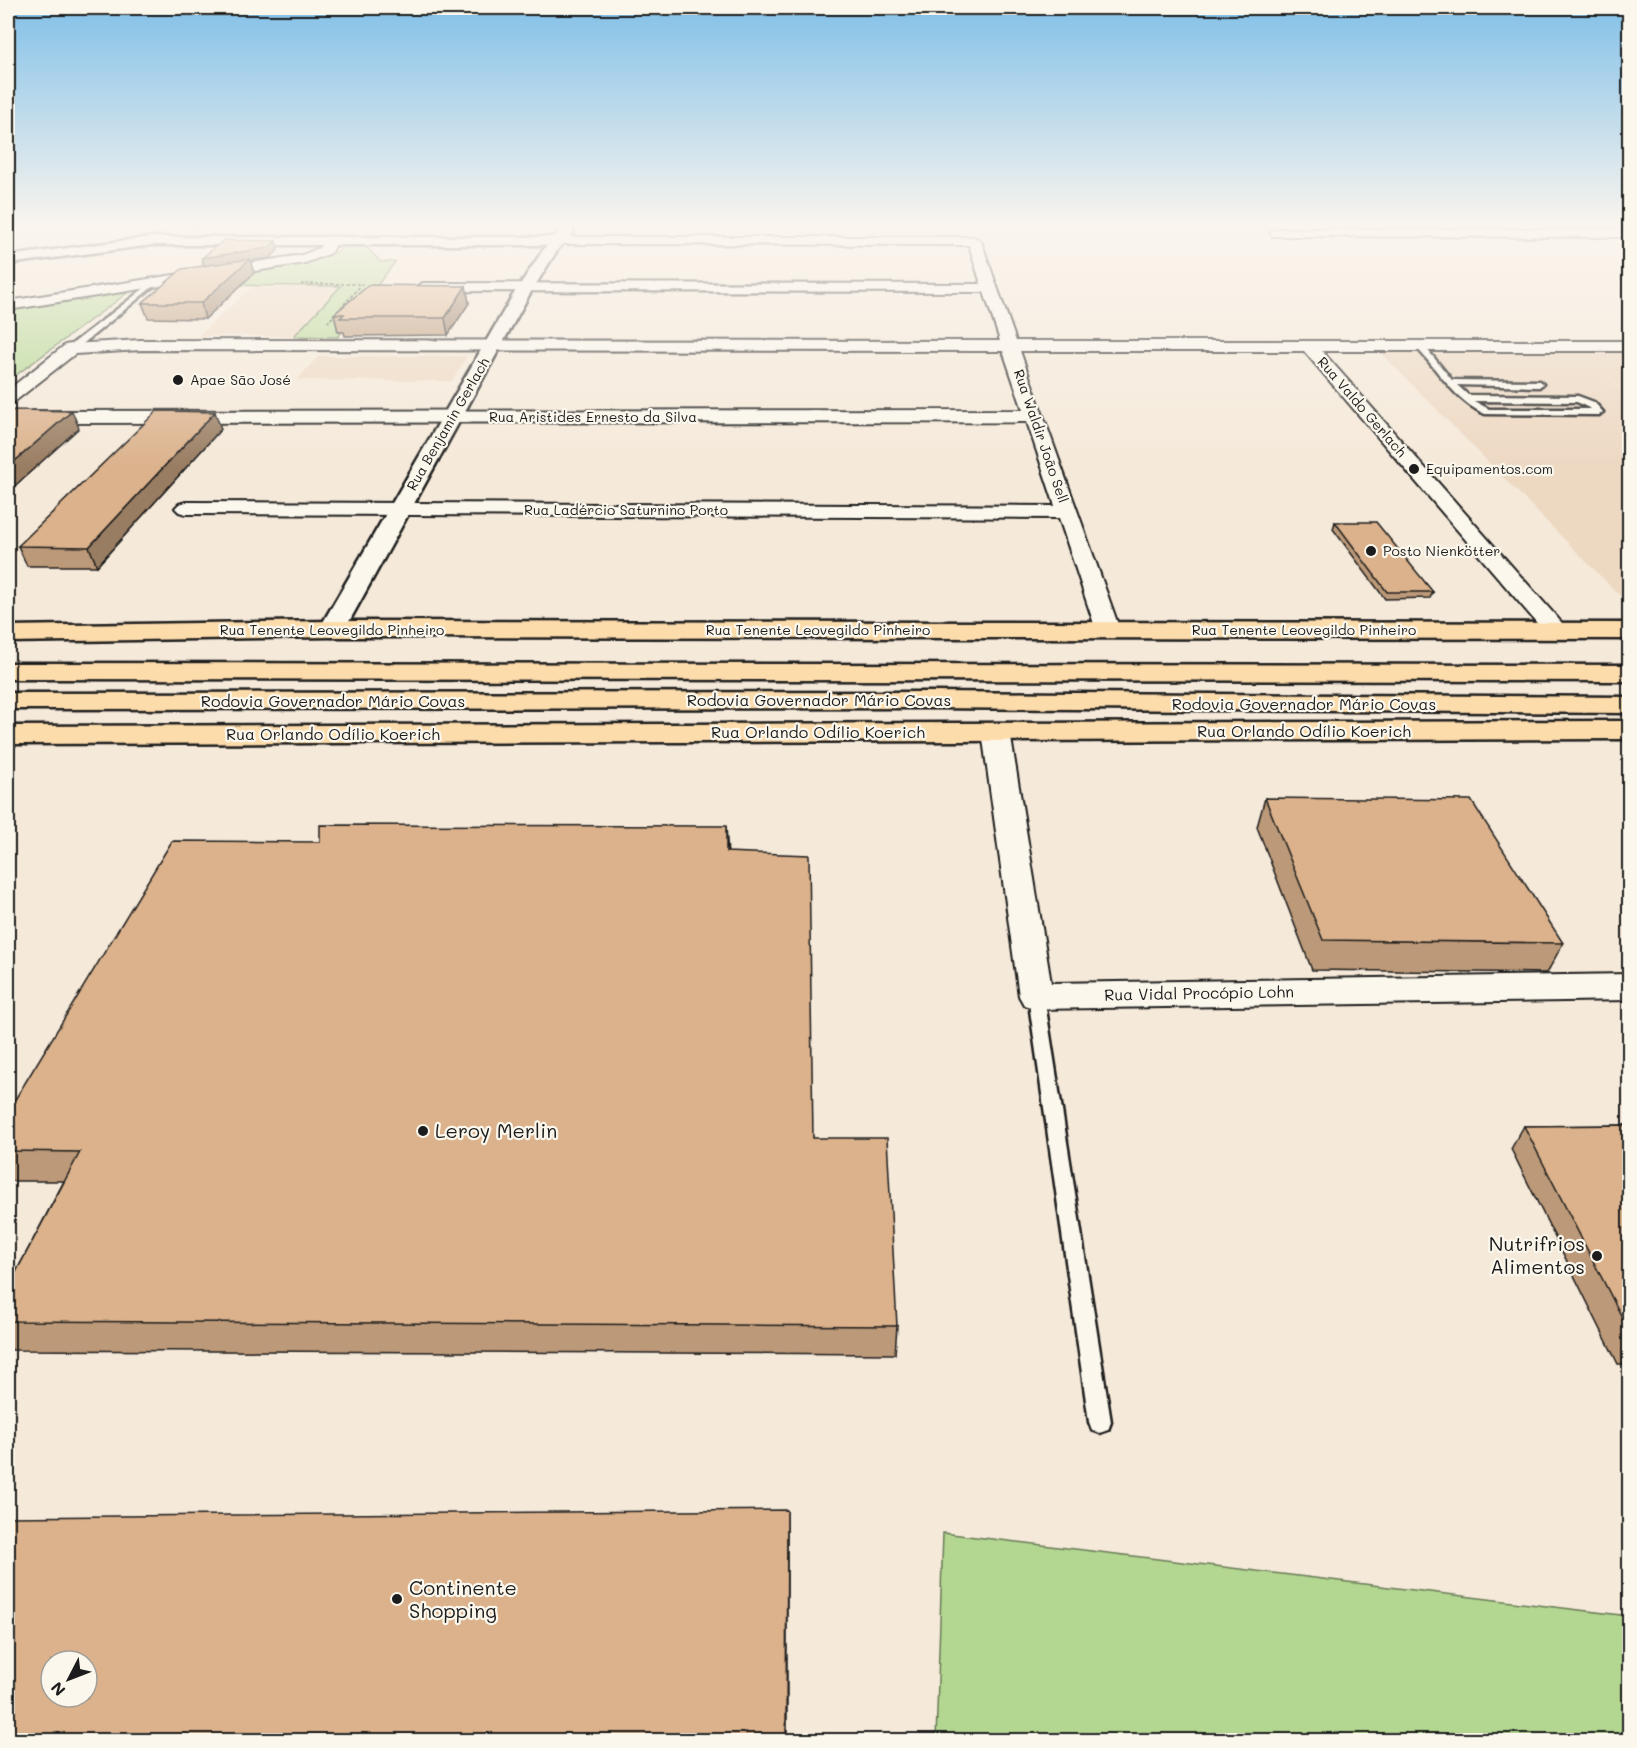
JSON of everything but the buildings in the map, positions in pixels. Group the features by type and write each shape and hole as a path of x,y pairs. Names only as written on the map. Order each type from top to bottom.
{"main road":[{"name":"Rua Benjamin Gerlach","path":"332,629 515,306"},
{"name":"Rua Tenente Leovegildo Pinheiro","path":"8,634 332,629 1629,631"},
{"path":"1540,673 1629,659"},
{"name":"Rodovia Governador Mário Covas","path":"8,671 1629,673"},
{"name":"Rodovia Governador Mário Covas","path":"8,701 929,700 1629,705"},
{"path":"1443,705 1629,717"},
{"name":"Rua Orlando Odílio Koerich","path":"8,735 1629,730"}],"street":[{"name":"Rua Waldir João Sell","path":"996,306 1108,630"},
{"path":"8,398 71,350 141,345 1629,346"},
{"name":"Rua Valdo Gerlach","path":"1308,345 1557,631"},
{"name":"Rua Aristides Ernesto da Silva","path":"19,417 1034,416"},
{"name":"Rua Ladércio Saturnino Porto","path":"186,508 1066,512"},
{"path":"996,732 1036,996"},
{"name":"Rua Vidal Procópio Lohn","path":"1036,996 1629,987"}],"lane":[{"path":"71,350 126,306"},
{"path":"1419,345 1451,382 1475,408 1488,412 1599,412 1591,404 1578,399 1466,398"},
{"path":"1451,382 1539,384"},
{"path":"1036,996 1100,1422"}],"path":[{"path":"308,345 343,306"}],"shaded area":[{"path":"231,306 323,306 294,336 198,336"},
{"path":"1378,350 1629,350 1629,393 1605,376 1629,395 1629,605"},
{"path":"318,356 467,356 452,381 297,380"}],"green space":[{"path":"36,306 110,306 8,381 8,310"},
{"path":"323,306 362,306 338,337 294,336"},
{"path":"943,1533 1629,1616 1629,1740 936,1740"}],"place":[{"name":"Apae São José","path":"178,380"},
{"name":"Equipamentos.com","path":"1414,469"},
{"name":"Posto Nienkötter","path":"1371,551"},
{"name":"Leroy Merlin","path":"423,1131"},
{"name":"Nutrifrios Alimentos","path":"1597,1256"},
{"name":"Continente Shopping","path":"397,1599"}]}
